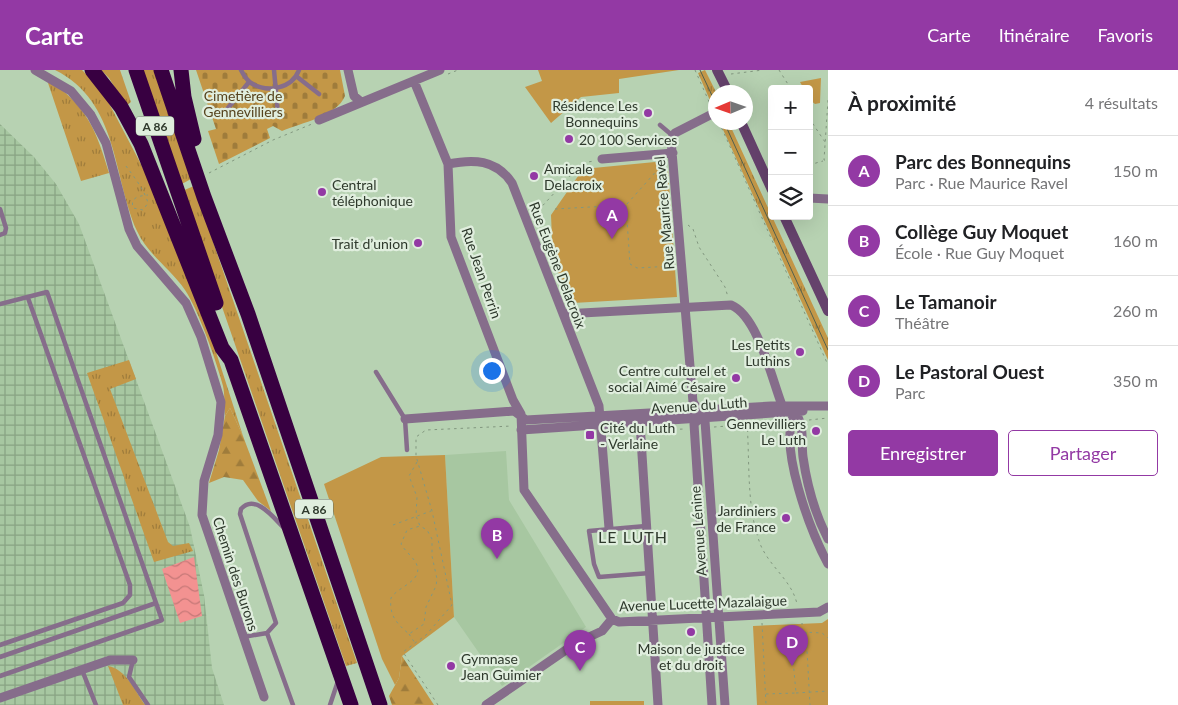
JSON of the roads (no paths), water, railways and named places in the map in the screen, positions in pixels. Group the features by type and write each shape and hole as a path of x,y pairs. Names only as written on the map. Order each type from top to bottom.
{"highway":[{"path":"92,70 121,107 141,144 222,348 231,360"},
{"name":"A 86","path":"136,70 231,346 231,360 351,705"},
{"name":"A 86","path":"161,70 204,197 248,314 380,705"},
{"path":"181,70 190,123 209,185 204,197"}],"main road":[{"path":"717,70 724,85"},
{"path":"746,130 768,181"},
{"path":"786,220 828,311"}],"street":[{"name":"Chemin des Burons","path":"35,70 71,91 91,115 106,142 129,229 137,246 186,303 201,337 221,402 218,435 204,481 202,515 265,701"},
{"path":"348,70 354,96 361,102"},
{"path":"319,120 440,70"},
{"name":"Rue Jean Perrin","path":"414,81 448,164 451,237 521,414"},
{"name":"Rue Maurice Ravel","path":"698,415 693,402 673,136 708,114"},
{"path":"602,159 673,153"},
{"name":"Rue Eugène Delacroix","path":"448,164 488,162 502,172 512,183 602,420 609,528"},
{"path":"813,198 828,199"},
{"path":"563,314 731,305 736,307 760,344 782,405"},
{"name":"Avenue du Luth","path":"602,420 640,423 782,405 795,409"},
{"name":"Avenue du Luth","path":"602,420 698,415 746,416 795,409 828,407"},
{"path":"795,409 801,420 803,456 812,500 828,539"},
{"path":"795,409 790,421 794,466 802,503 813,535 828,564"},
{"path":"405,419 514,411 521,414 526,420 602,420"},
{"path":"521,414 518,428 524,490 612,619"},
{"name":"Avenue Lénine","path":"712,705 694,424 698,415 705,421 725,705"},
{"path":"518,428 602,420"},
{"path":"640,423 658,705"},
{"name":"Avenue Lucette Mazalaigue","path":"486,705 576,643 602,631 612,619 619,622 761,616 819,612 828,607"},
{"path":"0,698 110,660 134,660"}],"lane":[{"path":"241,70 249,82 266,89 283,87 296,76 299,70"},
{"path":"274,70 278,114"},
{"path":"296,76 319,94"},
{"path":"224,113 249,82"},
{"path":"660,125 673,136"},
{"path":"0,209 6,228 5,232 0,235"},
{"path":"0,304 48,292 50,304 162,620 0,676"},
{"path":"0,645 122,603 130,595 130,584 118,549 28,298"},
{"path":"376,372 405,419 407,450"},
{"path":"243,637 267,634 276,623 240,514 241,509 248,504 256,504 283,527 291,530"},
{"path":"646,526 589,531 594,564 599,577 650,573"},
{"path":"0,656 156,603"},
{"path":"267,634 293,705"},
{"path":"134,660 129,676 148,705"},
{"path":"82,670 96,705"},
{"path":"330,705 340,672"}],"water":[{"path":"194,557 202,616 180,623 162,569"}],"tram line":[{"path":"700,70 708,87"},
{"path":"728,130 828,350"}],"place":[{"name":"Résidence Les Bonnequins","path":"648,113"},
{"name":"20 100 Services","path":"569,139"},
{"name":"Amicale Delacroix","path":"534,176"},
{"name":"Central téléphonique","path":"322,192"},
{"name":"Parc des Bonnequins","path":"612,239"},
{"name":"Trait d’union","path":"418,243"},
{"name":"Les Petits Luthins","path":"800,352"},
{"name":"Centre culturel et social Aimé Césaire","path":"736,378"},
{"name":"Gennevilliers Le Luth","path":"816,431"},
{"name":"Cité du Luth - Verlaine","path":"590,435"},
{"name":"Jardiniers de France","path":"786,518"},
{"name":"Collège Guy Moquet","path":"497,559"},
{"name":"Maison de justice et du droit","path":"691,632"},
{"name":"Gymnase Jean Guimier","path":"451,666"},
{"name":"Le Pastoral Ouest","path":"792,666"},
{"name":"Le Tamanoir","path":"580,671"}],"district":[{"name":"LE LUTH","path":"633,536"}],"park label":[{"name":"Cimetière de Gennevilliers","path":"243,103"}]}
